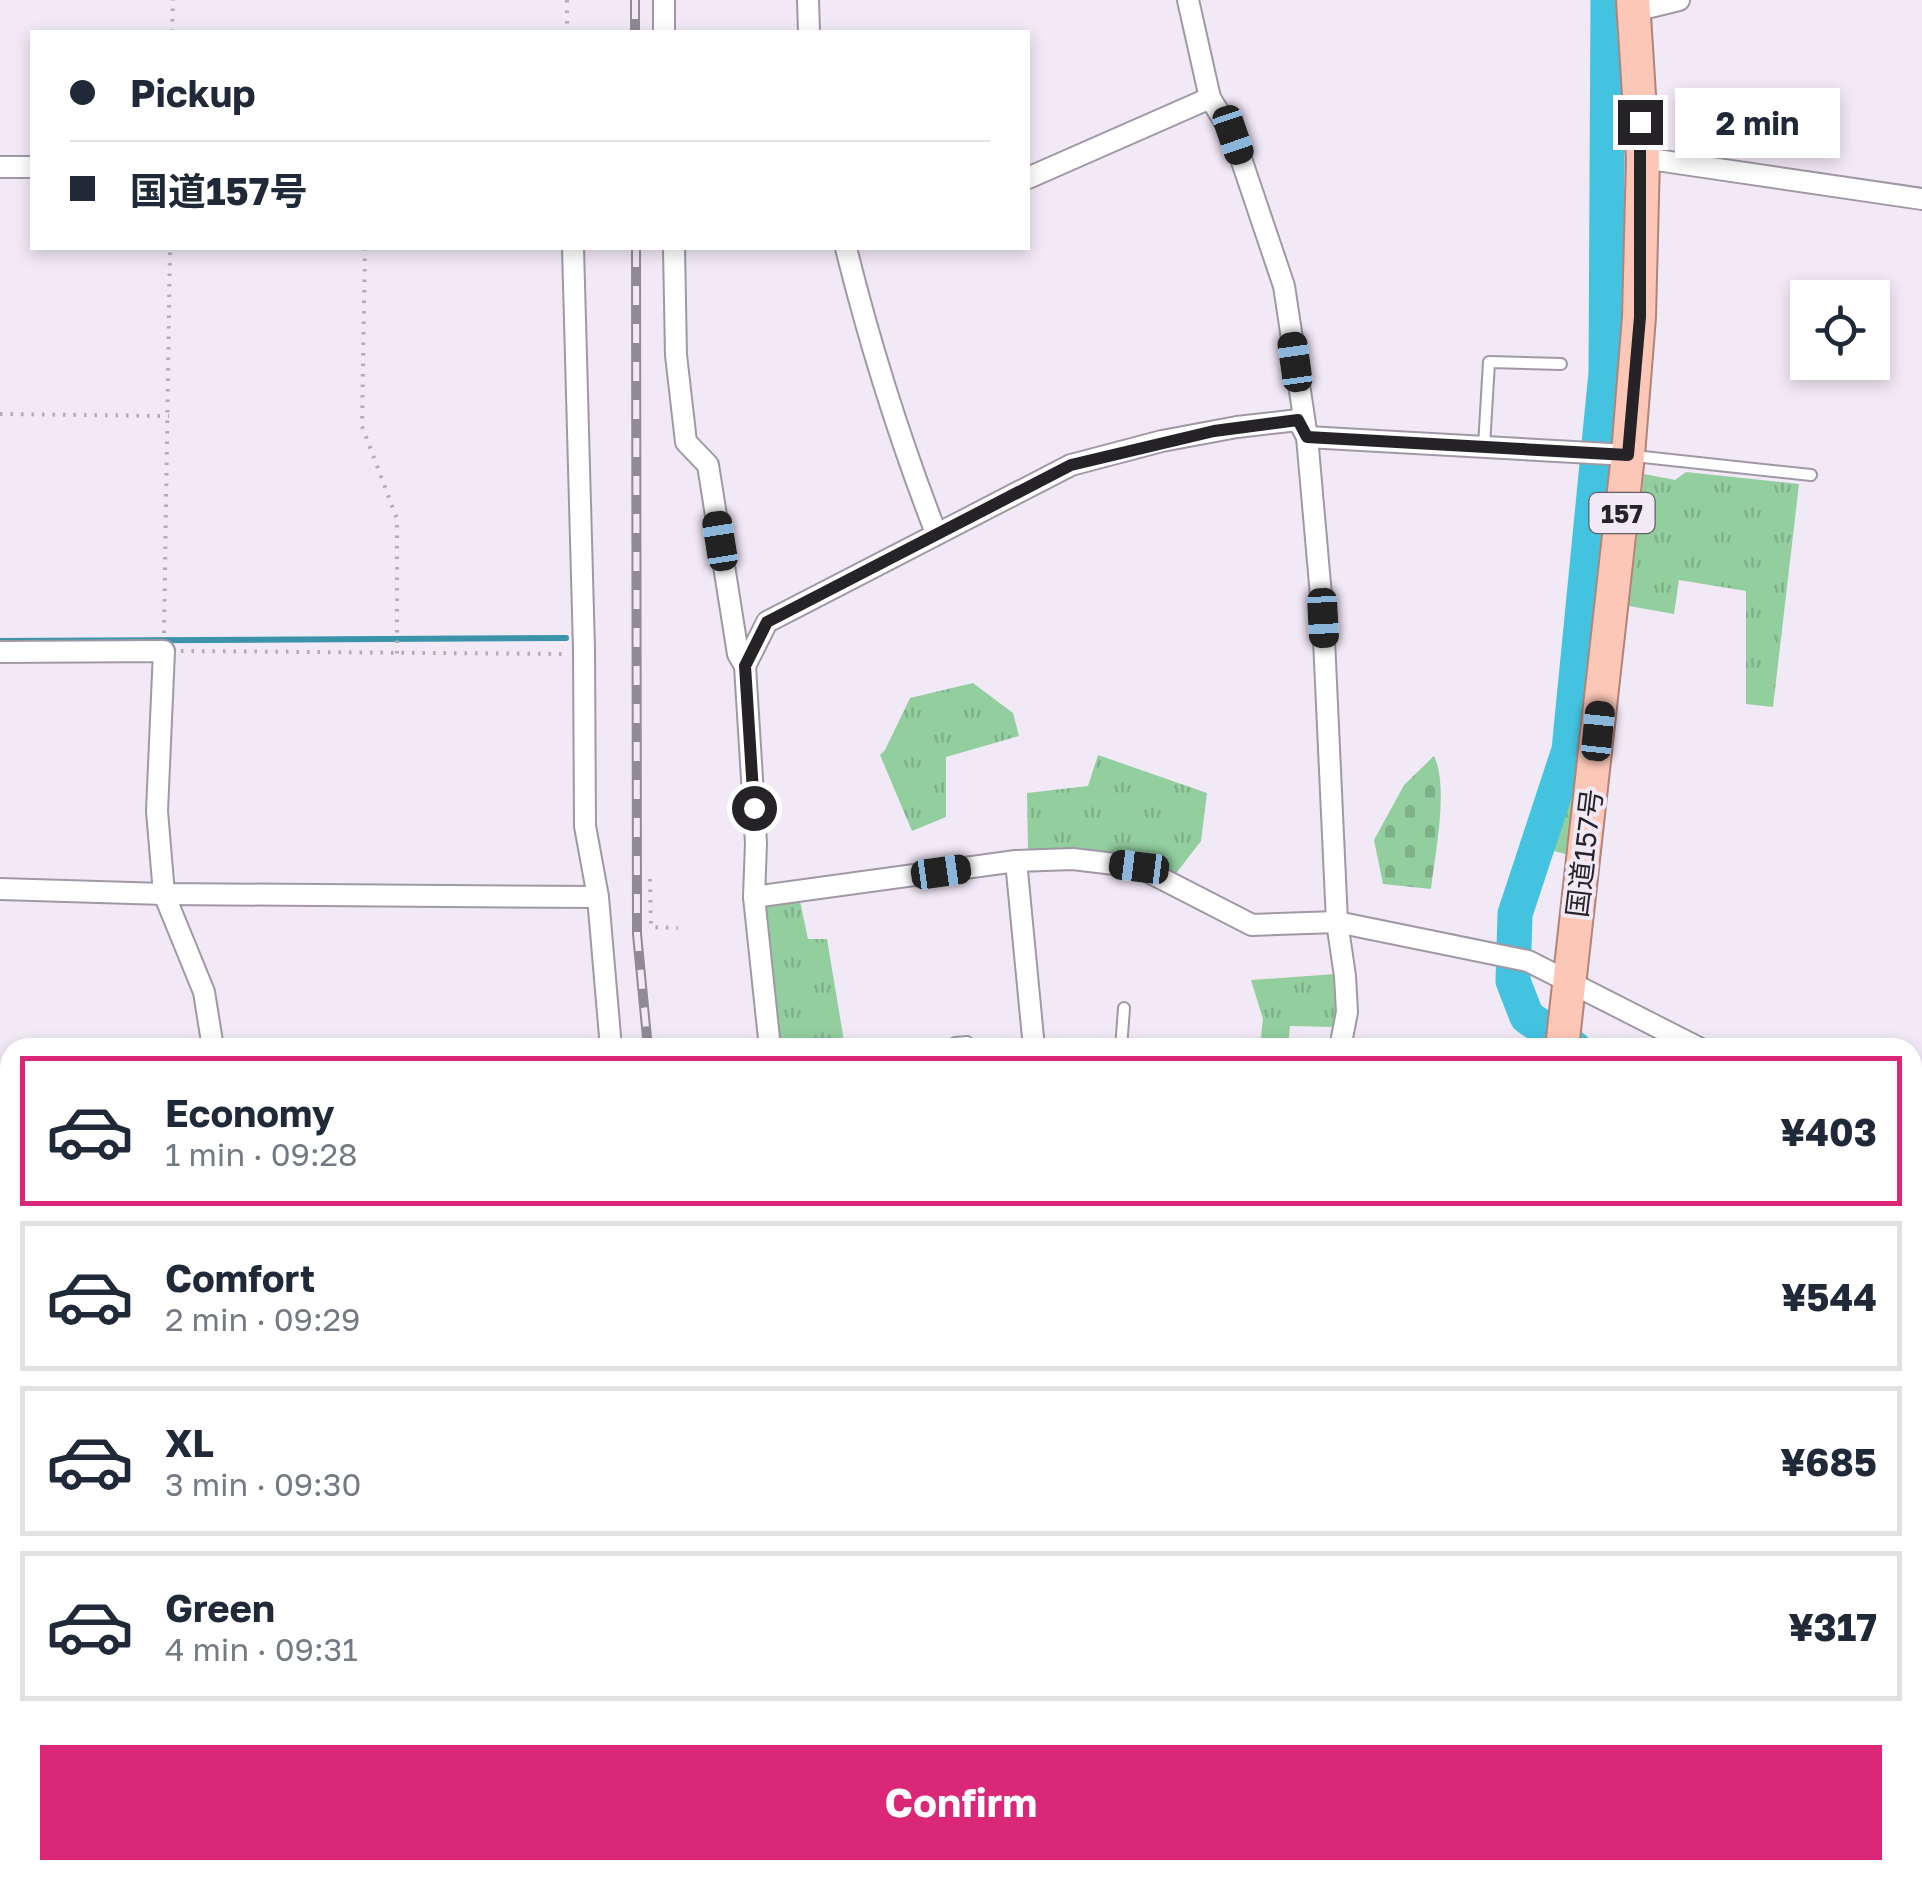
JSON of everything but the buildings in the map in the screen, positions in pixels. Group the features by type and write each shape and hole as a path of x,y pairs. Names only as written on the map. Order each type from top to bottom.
{"highway":[{"name":"国道157号","path":"1564,1035 1617,454 1640,317 1643,158 1634,6"}],"street":[{"path":"664,0 664,30"},
{"path":"808,0 809,30"},
{"path":"1188,0 1210,98 1233,135 1284,286 1307,437 1323,618 1337,922 1347,1012 1342,1038"},
{"path":"1634,6 1679,0"},
{"path":"1030,177 1210,98"},
{"path":"1643,158 1922,198"},
{"path":"0,167 30,167"},
{"path":"572,250 585,826 598,897 611,1038"},
{"path":"674,250 676,356 686,442 708,465 738,654 745,666 756,843 754,897 769,1038"},
{"path":"846,250 906,458 936,533"},
{"path":"745,666 767,622 1071,465 1162,441 1248,425 1298,420 1307,437"},
{"path":"1307,437 1617,454"},
{"path":"0,652 164,650 157,812 164,894 204,992 211,1038"},
{"path":"754,897 1016,861 1073,859 1139,867 1252,925 1337,922 1528,961 1679,1038"},
{"path":"1016,861 1033,1038"},
{"path":"0,889 598,897"}],"lane":[{"path":"1484,446 1489,362 1561,364"},
{"path":"1617,454 1812,474"},
{"path":"1122,1038 1124,1008"}],"path":[{"path":"172,30 173,0"},
{"path":"566,0 568,30"},
{"path":"170,250 164,650 584,654"},
{"path":"365,250 362,426 397,519 397,654"},
{"path":"0,414 169,416"},
{"path":"650,879 650,927 678,928"}],"green space":[{"path":"1686,472 1799,484 1773,707 1746,704 1746,591 1679,580 1674,614 1629,606 1644,474 1675,480"},
{"path":"973,683 1013,713 1019,736 946,757 946,817 912,831 880,755 910,698"},
{"path":"1098,755 1207,793 1201,841 1174,876 1028,853 1027,793 1088,786"},
{"path":"1434,756 1441,802 1431,889 1383,884 1374,840 1404,785"},
{"path":"1577,770 1569,855 1546,849 1564,782"},
{"path":"799,897 808,939 827,939 844,1038 775,1038 764,900"},
{"path":"1335,974 1335,1027 1290,1026 1289,1038 1261,1038 1263,1019 1251,980"}],"waterway":[{"path":"1559,1038 1527,1017 1513,981 1515,914 1569,750 1606,373 1608,0"},
{"path":"0,641 566,638"}],"railway":[{"path":"635,0 635,30"},
{"path":"636,250 637,934 647,1038"}],"route":[{"path":"754,808 745,666 767,622 1071,465 1237,426 1298,420 1307,437 1628,455 1640,317 1640,122"}]}
